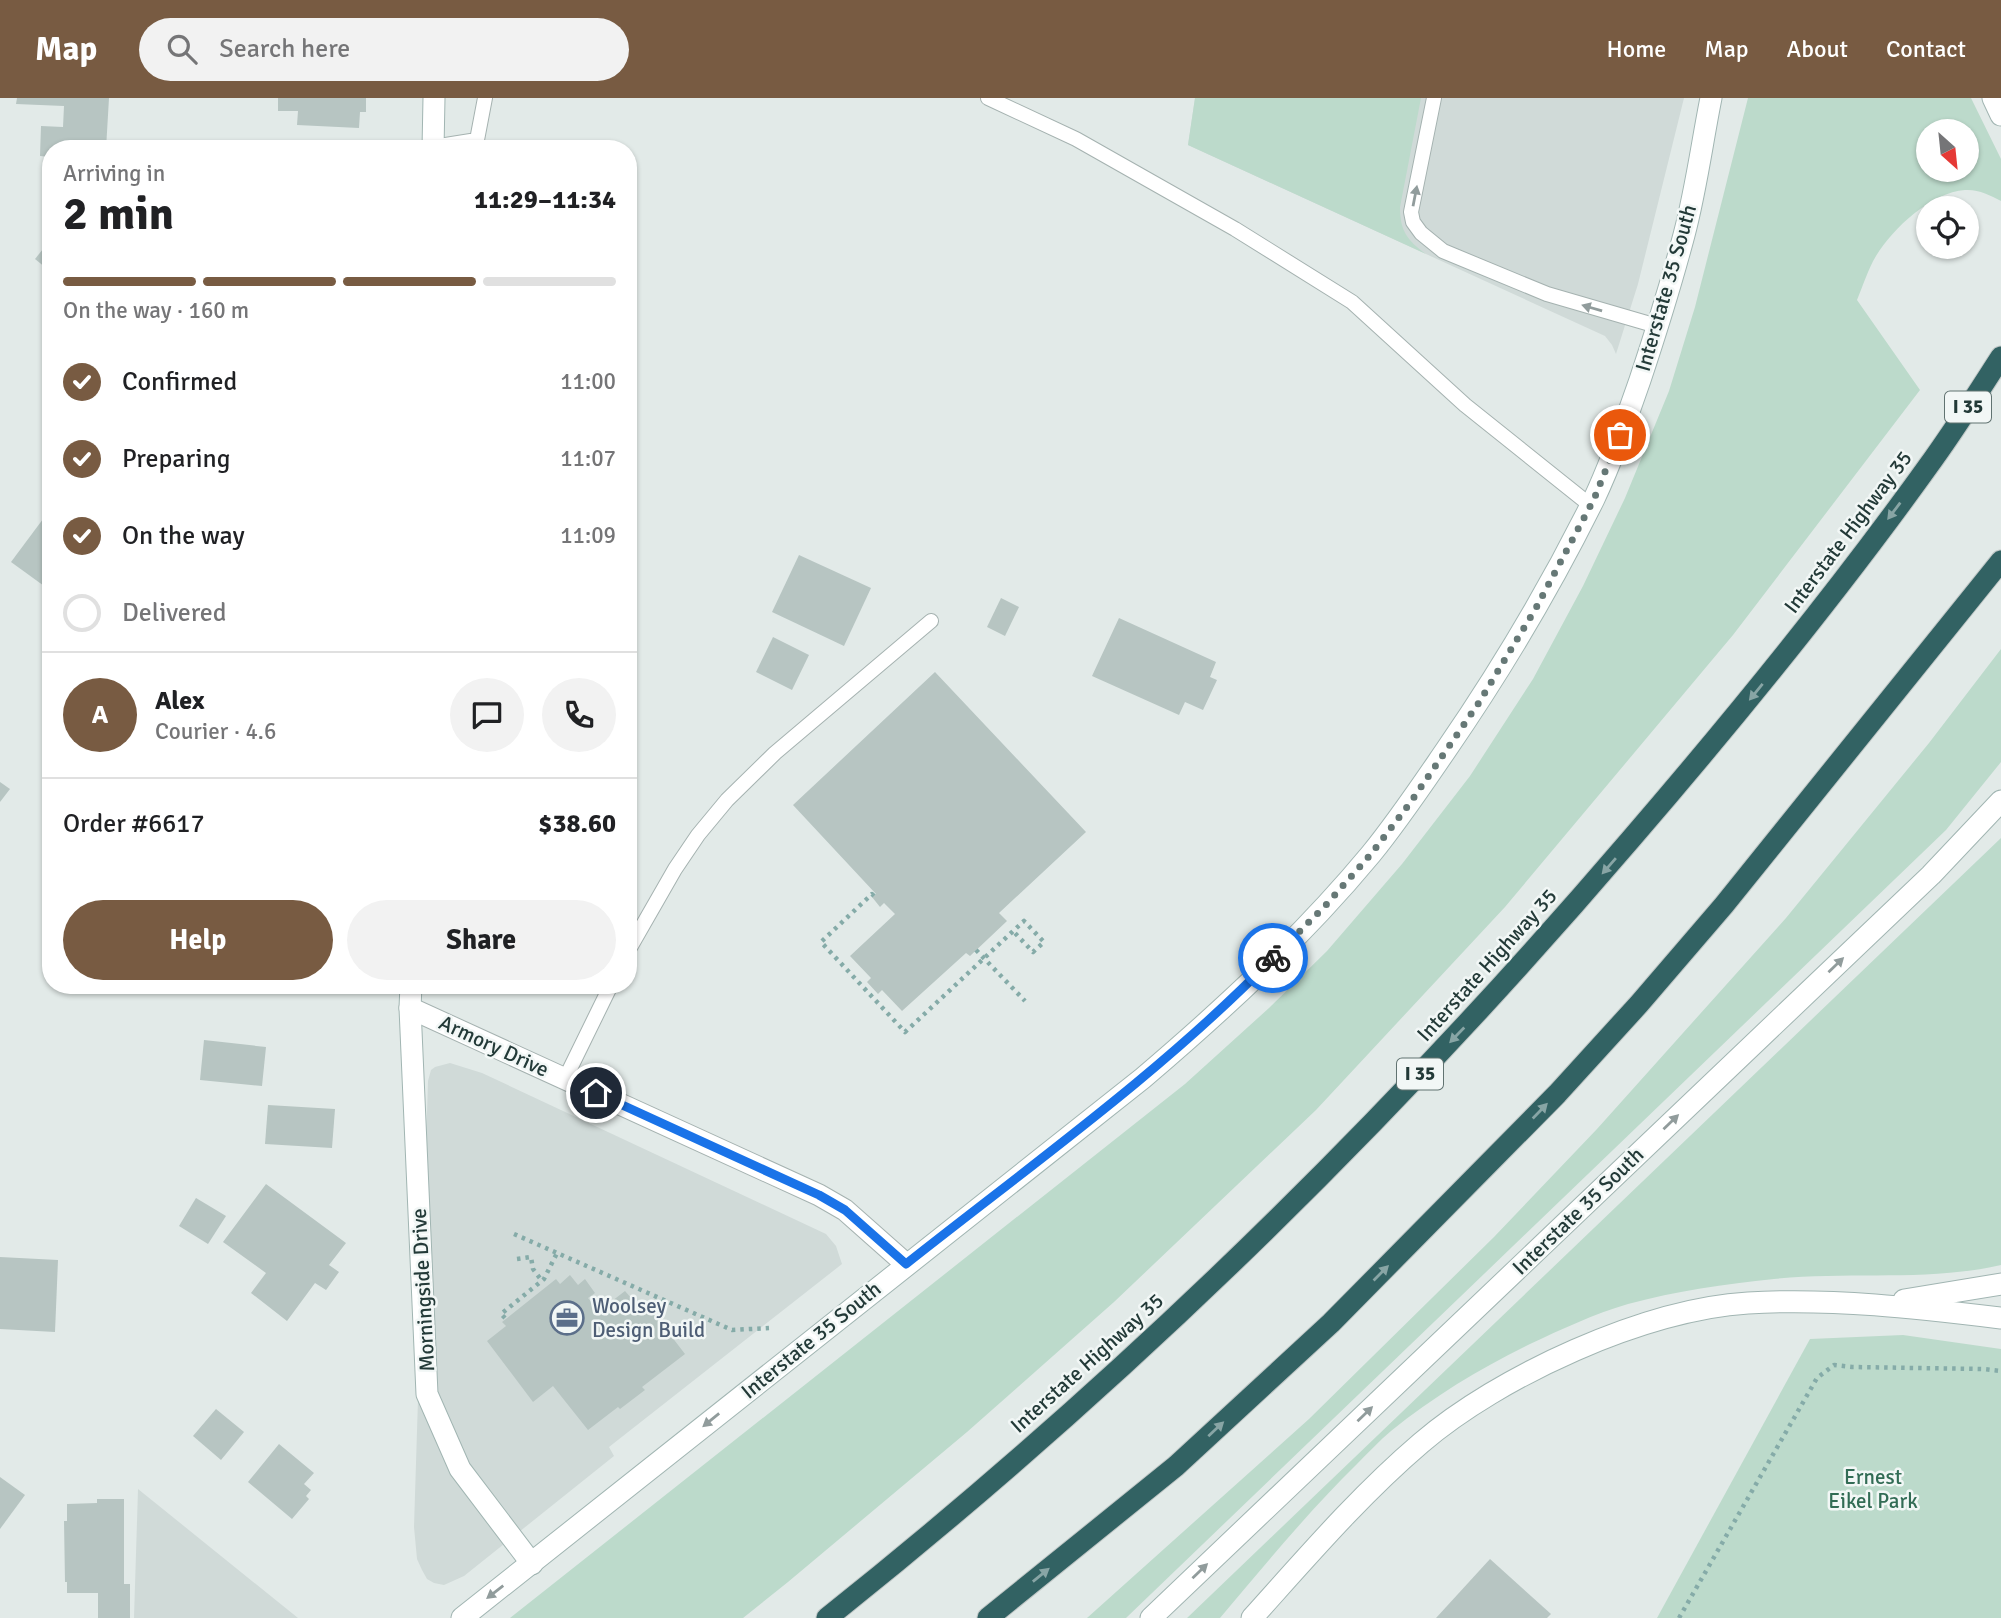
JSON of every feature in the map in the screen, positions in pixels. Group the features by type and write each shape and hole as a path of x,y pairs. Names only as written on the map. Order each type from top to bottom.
{"highway":[{"name":"Interstate Highway 35","path":"827,1618 1000,1474 1138,1353 1315,1181 1458,1035 1546,940 1791,648 1935,457 2001,357"},
{"path":"988,1618 1176,1466 1331,1323 1557,1094 1724,905 2001,561"}],"main road":[{"path":"433,140 434,98"},
{"name":"Interstate 35 South","path":"462,1618 1143,1078 1206,1024 1325,906 1371,854 1410,803 1478,704 1536,608 1590,505 1628,414 1685,233 1711,98"},
{"path":"1685,233 1725,98"},
{"path":"1993,98 2001,115"},
{"name":"Interstate 35 South","path":"1151,1618 1920,884 2001,801"},
{"name":"Morningside Drive","path":"411,994 427,1394 460,1469 531,1564"},
{"name":"Armory Drive","path":"410,1009 819,1195 845,1210 906,1264"},
{"path":"1878,1304 2001,1284"},
{"path":"1252,1618 1376,1485 1423,1442 1469,1408 1513,1381 1566,1354 1617,1334 1701,1309 1746,1303 1820,1301 1878,1304 2001,1318"}],"lane":[{"path":"477,140 485,98"},
{"path":"988,98 1076,139 1235,229 1352,302 1465,405 1590,505"},
{"path":"1434,98 1411,212 1413,222 1421,233 1443,251 1547,294 1657,326"},
{"path":"637,935 698,835 727,800 775,753 931,621"},
{"path":"565,1079 607,994"}],"path":[{"path":"874,896 872,894 821,942 905,1032 985,958 1013,931 1024,921 1044,942 1033,952 1013,931"},
{"path":"976,950 1025,1001"},
{"path":"868,992 873,988"},
{"path":"514,1234 732,1330 769,1328"},
{"path":"505,1318 501,1314 542,1281 557,1252"},
{"path":"517,1259 531,1257 533,1269 542,1281"},
{"path":"1679,1618 1817,1378 1834,1365 2001,1371"}],"shaded area":[{"path":"1195,98 1684,98 1638,284 1616,354 1605,336 1188,145"},
{"path":"450,1063 482,1073 826,1234 836,1246 842,1264 609,1447 614,1456 464,1576 444,1585 427,1579 422,1570 417,1559 414,1527 428,1081 431,1070"},
{"path":"138,1489 298,1618 134,1618"}],"green space":[{"path":"1195,98 1421,98 1400,207 1401,222 1406,234 1426,254 1188,145"},
{"path":"1748,98 1971,98 2001,159 2001,201 1970,190 1942,196 1916,196 1916,212 1883,245 1870,266 1857,300 1920,390 1733,635 1505,907 1316,1110 1114,1302 967,1432 743,1618 510,1618 1185,1084 1327,951 1402,864 1470,776 1533,679 1583,586 1625,498 1669,391 1695,307"},
{"path":"2001,649 2001,762 1946,830 1126,1618 1087,1618 1309,1419 1494,1237 1597,1129 1786,918 1929,743"},
{"path":"2001,838 2001,1265 1945,1273 1802,1277 1719,1286 1628,1304 1566,1327 1476,1373 1407,1418 1378,1443 1321,1501 1220,1618 1187,1618"},
{"name":"Ernest Eikel Park","path":"1903,1335 2001,1349 2001,1618 1657,1618 1810,1339"}],"building":[{"path":"17,98 109,98 107,140 42,140 40,156 41,126 63,127 64,106 16,104"},
{"path":"278,98 366,98 366,112 360,112 359,128 297,125 298,111 278,111"},
{"path":"42,250 42,265 35,259"},
{"path":"42,520 42,584 11,562"},
{"path":"799,555 871,588 844,646 772,612"},
{"path":"1001,598 1019,607 1005,636 987,627"},
{"path":"1119,618 1216,662 1210,677 1217,680 1203,710 1185,702 1179,715 1092,676"},
{"path":"773,637 809,655 792,690 756,672"},
{"path":"935,672 1086,832 999,913 1007,921 970,956 966,953 902,1011 882,990 878,994 867,982 871,978 850,956 895,914 884,903 880,907 872,897 876,894 793,805"},
{"path":"0,782 10,789 0,802"},
{"path":"204,1040 266,1047 262,1086 200,1080"},
{"path":"268,1105 335,1109 332,1148 265,1144"},
{"path":"266,1184 346,1243 329,1265 339,1272 326,1290 315,1283 287,1321 251,1293 266,1273 223,1242"},
{"path":"196,1198 226,1216 208,1244 179,1226"},
{"path":"0,1257 58,1260 55,1332 0,1329"},
{"path":"570,1275 578,1285 585,1279 595,1293 588,1298 599,1311 625,1291 639,1307 645,1302 685,1354 642,1387 645,1390 588,1430 553,1386 533,1402 487,1341 506,1326 502,1322 556,1279 560,1284"},
{"path":"216,1409 244,1432 221,1460 193,1436"},
{"path":"279,1444 314,1473 304,1484 311,1490 306,1496 309,1499 292,1519 248,1482"},
{"path":"0,1477 25,1495 0,1529"},
{"path":"97,1499 124,1499 124,1584 130,1584 130,1618 98,1618 98,1593 67,1593 64,1521 67,1521 67,1504 97,1503"},
{"path":"1490,1559 1551,1614 1547,1618 1436,1618"}],"way so far":[{"path":"1273,958 1325,906 1371,854 1410,803 1478,704 1536,608 1594,499 1620,435"}],"place":[{"name":"Woolsey Design Build","path":"567,1318"}],"route":[{"path":"596,1093 819,1195 845,1210 906,1264 1143,1078 1206,1024 1273,958"}]}
